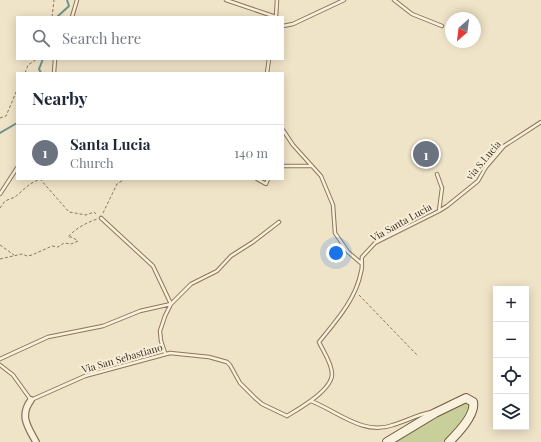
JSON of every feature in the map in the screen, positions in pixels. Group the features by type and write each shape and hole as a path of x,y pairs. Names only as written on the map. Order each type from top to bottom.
{"main road":[{"path":"387,442 435,413 470,400 474,405 466,422 449,442"}],"street":[{"path":"31,400 24,410 25,419 36,442"}],"lane":[{"path":"72,16 77,0"},
{"path":"226,0 273,16"},
{"path":"276,16 277,0"},
{"path":"284,26 293,24 344,0"},
{"path":"394,0 412,14 442,26"},
{"path":"54,72 55,60"},
{"path":"267,72 269,60"},
{"name":"via S.Lucia","path":"439,211 478,181 486,167 504,146 541,122"},
{"path":"284,132 293,145 321,176 333,205 335,233 348,252 361,263"},
{"path":"284,166 312,166"},
{"path":"0,194 16,170"},
{"name":"Via Santa Lucia","path":"310,400 331,381 332,376 330,365 319,342 344,311 362,270 362,257 375,243 439,211 442,188 437,174"},
{"path":"259,180 266,184 268,180"},
{"path":"101,218 153,266 171,304"},
{"path":"165,353 161,341 160,331 171,304 191,284 217,271 231,256 253,242 279,222"},
{"path":"0,359 48,337 98,327 140,311 171,304"},
{"name":"Via San Sebastiano","path":"31,400 85,376 165,353 209,357 227,362 240,383 255,398 262,404 287,416 310,400"},
{"path":"0,365 13,375 31,400"},
{"path":"310,400 329,408 354,423 373,429 392,426 415,416 447,408"}],"path":[{"path":"52,16 54,0"},
{"path":"25,72 28,65 36,60"},
{"path":"0,118 6,116 16,92"},
{"path":"0,208 5,201 15,197 30,184 38,180"},
{"path":"41,180 69,212 86,215 94,212 101,218"},
{"path":"0,259 22,254 27,256 32,255 47,250 52,246 58,247 78,241 72,236 68,237 82,225 101,218 117,184 123,180"},
{"path":"0,245 15,255"},
{"path":"354,290 418,356"}],"green space":[{"path":"463,402 468,402 471,406 469,411 457,430 445,442 393,442"}],"waterway":[{"path":"58,16 69,6 67,0"},
{"path":"40,72 39,69 43,60"},
{"path":"0,133 16,124"}],"place":[{"name":"Santa Lucia","path":"426,154"}]}
